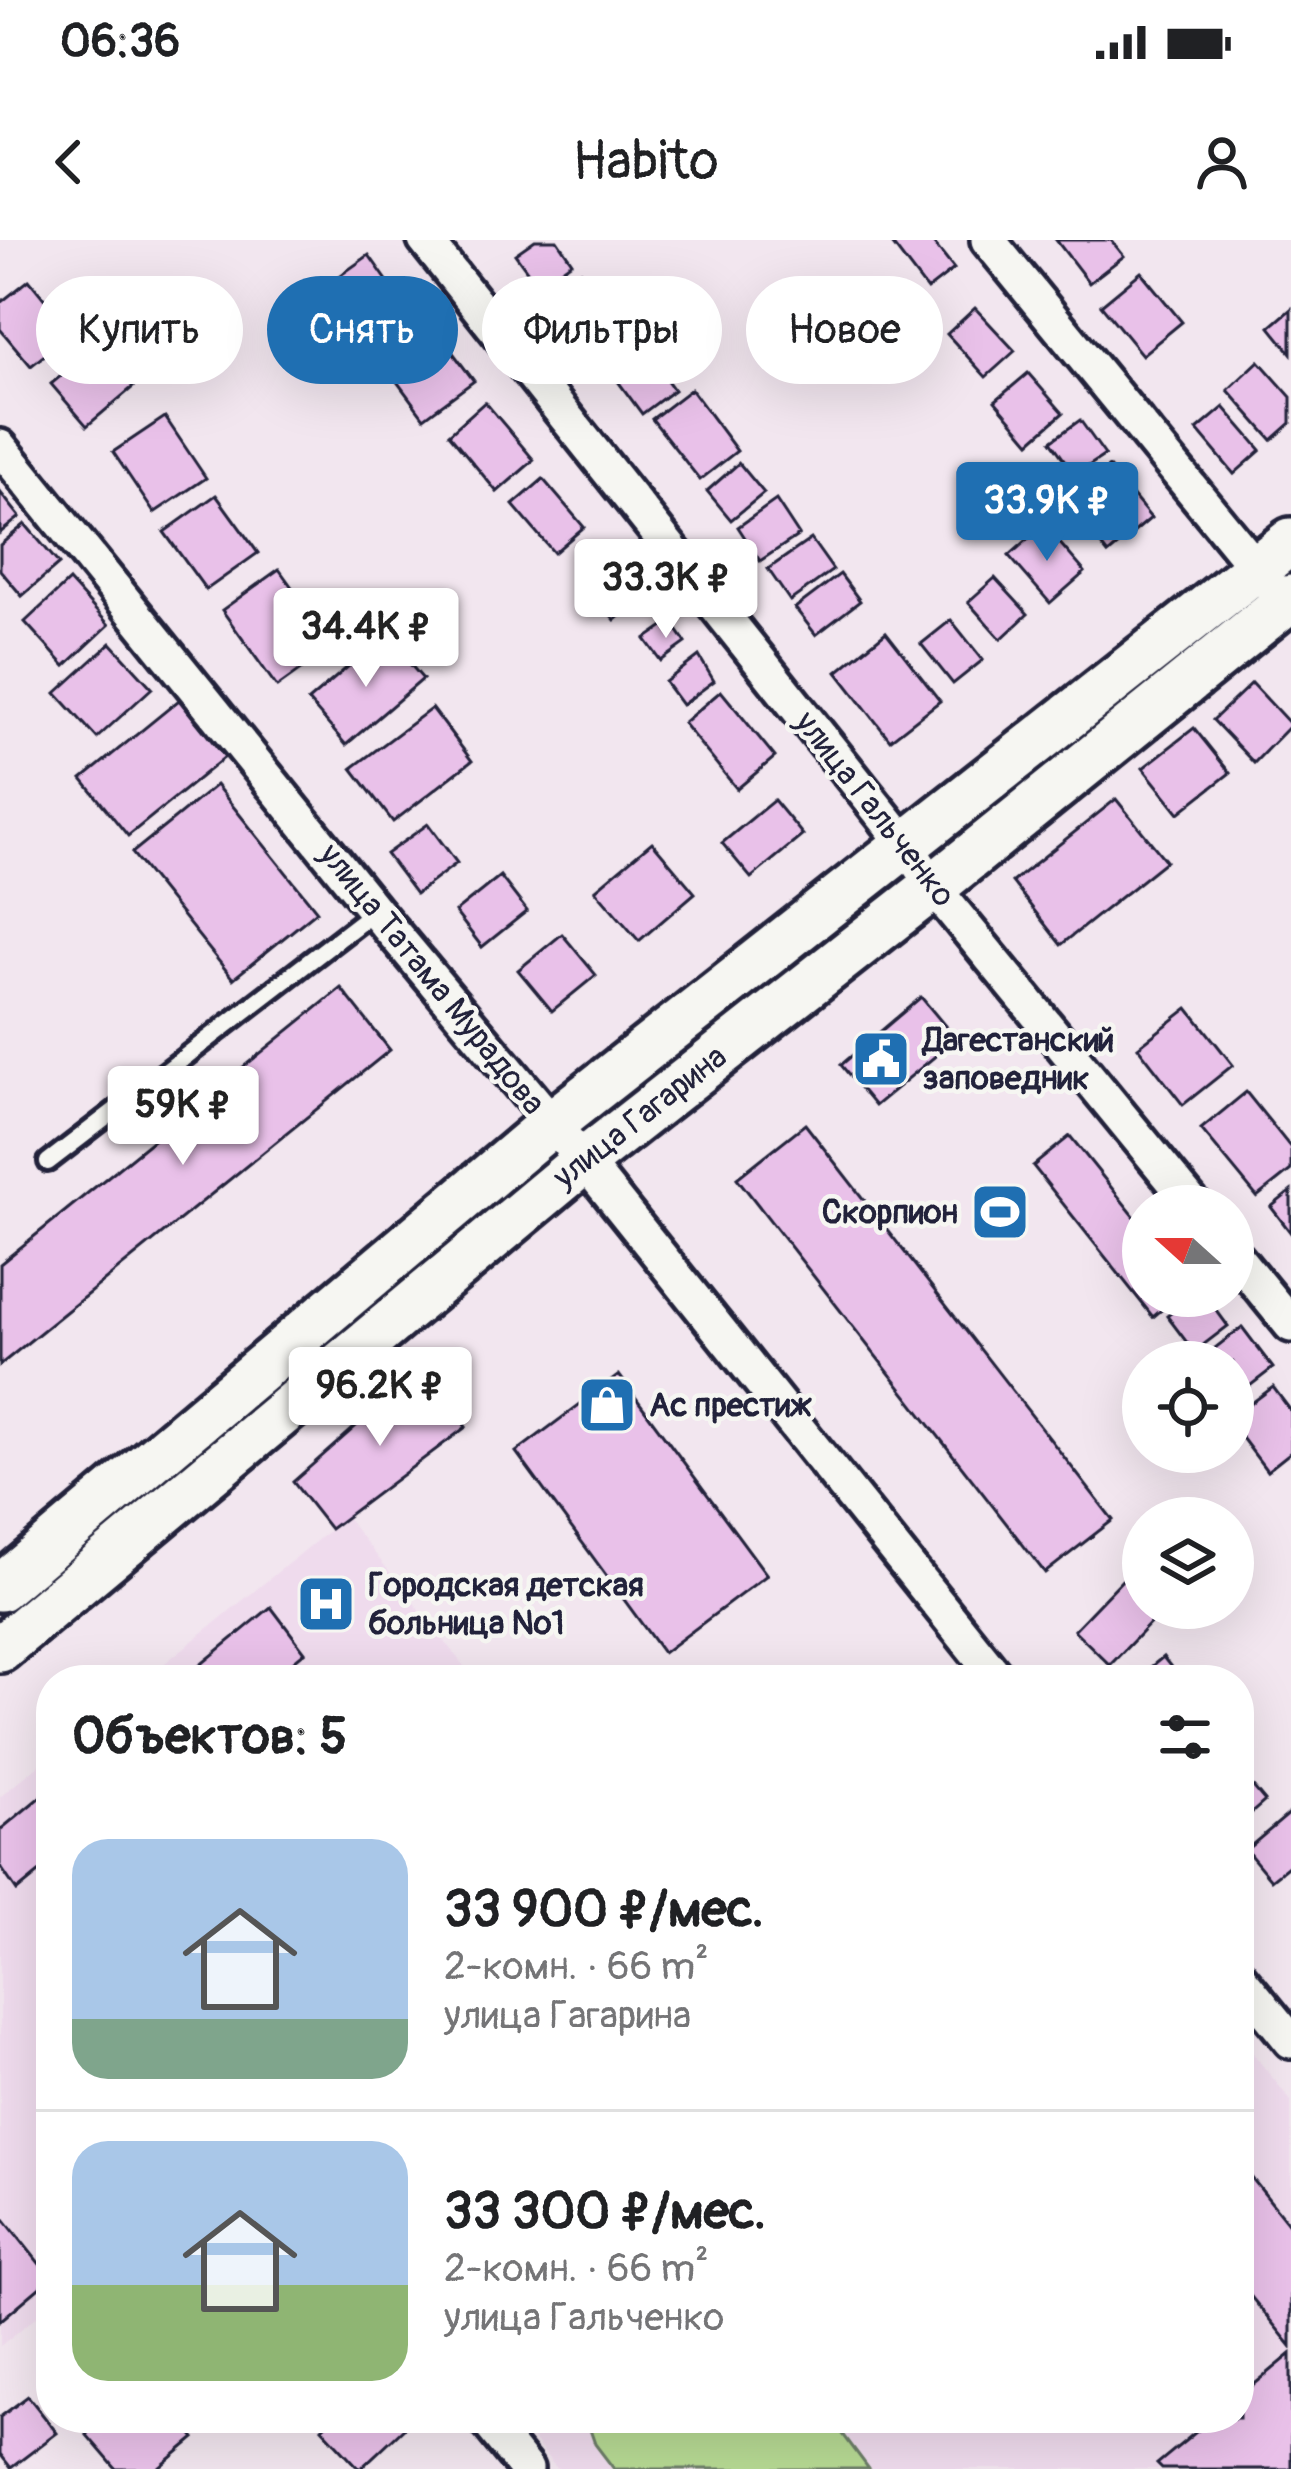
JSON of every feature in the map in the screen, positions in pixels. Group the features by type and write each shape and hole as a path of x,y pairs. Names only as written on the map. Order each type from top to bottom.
{"main road":[{"name":"улица Гагарина","path":"0,1588 551,1124 907,846 1283,584"},
{"name":"улица Гагарина","path":"0,1649 584,1161 933,887 1283,584"}],"street":[{"name":"улица Гальченко","path":"425,240 907,846 933,887 1177,1185"},
{"path":"988,240 1283,584"},
{"name":"улица Татама Мурадова","path":"0,446 584,1161 987,1665"},
{"path":"1254,1280 1291,1325"},
{"path":"1254,1995 1291,2041"},
{"path":"497,2433 526,2469"}],"lane":[{"path":"48,1162 376,910"}],"shaded area":[{"name":"Городская детская больница №1","path":"346,1517 463,1665 163,1665"},
{"path":"36,1767 36,2317 0,2346 0,1797"},
{"path":"1254,2055 1291,2101 1291,2469 557,2469 528,2433 1254,2433"}],"green space":[{"path":"591,2433 842,2433 869,2469 614,2469"}],"building":[{"path":"535,240 557,240 572,262 552,276 531,276 515,254"},
{"path":"889,240 931,240 954,269 943,278 916,276"},
{"path":"1056,240 1111,240 1124,256 1089,283"},
{"path":"369,255 384,276 339,276"},
{"path":"1141,272 1182,322 1142,355 1101,305"},
{"path":"29,280 36,289 36,362 31,366 0,329 0,303"},
{"path":"975,308 1015,351 986,377 947,334"},
{"path":"1291,309 1291,353 1270,327"},
{"path":"458,359 474,381 424,418 399,384 458,384"},
{"path":"1259,361 1291,397 1291,423 1272,440 1228,390"},
{"path":"1028,373 1063,413 1030,442 995,401"},
{"path":"51,384 130,384 133,387 87,426"},
{"path":"620,384 670,384 674,390 642,414"},
{"path":"691,389 737,451 700,480 652,419"},
{"path":"485,402 534,460 497,492 449,434"},
{"path":"1224,407 1261,450 1234,474 1197,430"},
{"path":"165,417 206,478 154,513 113,452"},
{"path":"1080,420 1105,455 1075,475 1051,441"},
{"path":"739,463 764,493 731,520 707,491"},
{"path":"1109,467 1151,518 1108,554 1066,502"},
{"path":"543,479 584,527 554,553 513,505"},
{"path":"0,492 20,517 0,533"},
{"path":"216,495 258,553 206,590 164,532"},
{"path":"776,500 799,535 760,561 738,527"},
{"path":"25,524 59,564 22,596 0,570 0,545"},
{"path":"1044,525 1085,572 1050,603 1009,556"},
{"path":"811,539 833,570 790,601 768,569"},
{"path":"603,546 645,595 615,620 573,571"},
{"path":"279,569 334,646 277,687 222,610"},
{"path":"840,574 860,601 816,635 795,608"},
{"path":"995,578 1028,614 1001,639 968,602"},
{"path":"69,581 109,625 65,666 25,622"},
{"path":"951,620 983,660 953,684 921,644"},
{"path":"671,621 686,643 661,661 645,639"},
{"path":"886,632 940,701 890,740 837,672"},
{"path":"385,635 423,679 346,745 308,701"},
{"path":"111,643 152,688 97,738 56,693"},
{"path":"699,656 714,681 682,705 665,682"},
{"path":"1252,683 1291,725 1254,763 1213,720"},
{"path":"721,691 775,757 737,789 683,723"},
{"path":"179,700 225,757 128,836 82,779"},
{"path":"432,708 472,761 393,822 352,768"},
{"path":"1194,728 1230,773 1179,813 1143,768"},
{"path":"216,785 317,911 233,979 132,853"},
{"path":"1116,799 1166,861 1061,945 1012,882"},
{"path":"774,800 803,835 751,878 722,843"},
{"path":"428,824 457,863 416,894 386,854"},
{"path":"652,842 695,893 639,941 595,890"},
{"path":"500,876 527,911 482,947 455,912"},
{"path":"562,934 596,975 552,1011 518,970"},
{"path":"341,988 390,1050 0,1365 0,1264"},
{"path":"921,997 956,1039 875,1106 841,1065"},
{"path":"1188,1008 1233,1065 1183,1105 1138,1047"},
{"path":"1246,1092 1291,1148 1291,1170 1257,1197 1254,1185 1247,1185 1201,1129"},
{"path":"805,1124 1113,1520 1045,1573 737,1178"},
{"path":"1070,1136 1122,1201 1122,1278 1033,1166"},
{"path":"1291,1191 1291,1233 1271,1207"},
{"path":"1168,1317 1221,1317 1228,1326 1208,1341 1186,1341"},
{"path":"1242,1327 1253,1341 1224,1341"},
{"path":"1254,1343 1273,1368 1254,1383"},
{"path":"423,1367 466,1427 330,1529 293,1482"},
{"path":"619,1375 767,1575 663,1653 516,1452"},
{"path":"1273,1387 1291,1411 1291,1452 1267,1471 1254,1454 1254,1401"},
{"path":"1122,1580 1122,1629 1145,1629 1110,1665 1074,1630"},
{"path":"271,1607 305,1652 289,1665 200,1665"},
{"path":"1254,1788 1265,1801 1254,1811"},
{"path":"36,1800 36,1875 17,1891 0,1866 0,1830"},
{"path":"1291,1812 1291,1864 1271,1880 1254,1860 1254,1843"},
{"path":"1254,2181 1291,2227 1291,2346 1254,2300"},
{"path":"0,2214 36,2259 36,2291 0,2321"},
{"path":"1291,2354 1291,2469 1162,2469 1157,2464 1195,2433 1254,2433 1254,2385"},
{"path":"28,2396 36,2406 36,2433 57,2433 11,2468 0,2454 0,2417"},
{"path":"191,2433 195,2438 158,2469 116,2469 86,2434"},
{"path":"327,2433 398,2433 360,2469"}],"place":[{"name":"Дагестанский заповедник","path":"881,1059"},
{"name":"Скорпион","path":"1000,1212"},
{"name":"Ас престиж","path":"607,1405"},
{"name":"Городская детская больница №1","path":"326,1604"}]}
